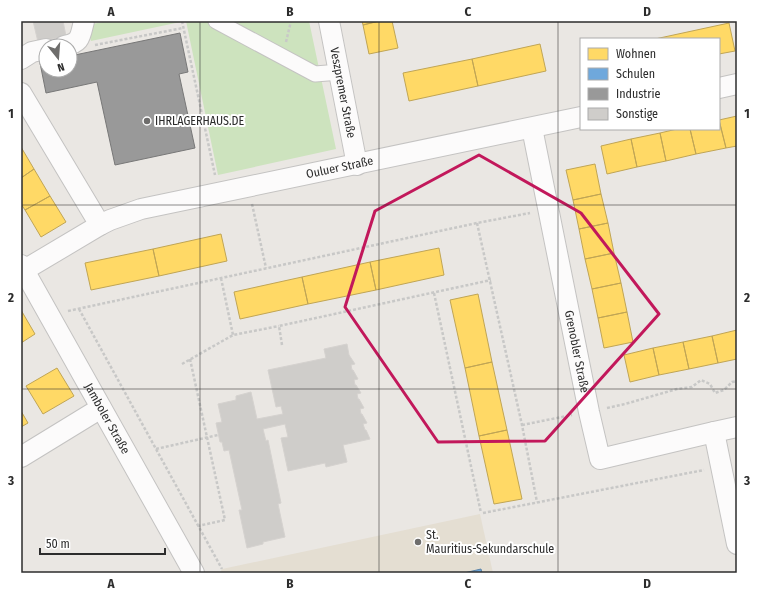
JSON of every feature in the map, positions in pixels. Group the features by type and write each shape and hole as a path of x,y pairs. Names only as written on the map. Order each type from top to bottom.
{"street":[{"path":"74,38 84,21"},
{"path":"216,21 315,74 340,72"},
{"name":"Veszpremer Straße","path":"329,21 357,165"},
{"path":"21,59 32,52 38,51"},
{"path":"720,88 737,84"},
{"path":"21,93 100,225"},
{"name":"Ouluer Straße","path":"22,269 100,225 141,209 248,188 580,117"},
{"name":"Grenobler Straße","path":"532,128 589,412 600,459 737,427"},
{"name":"Jamboler Straße","path":"22,269 50,315 194,573"},
{"path":"21,457 101,408"},
{"path":"714,432 737,544"}],"path":[{"path":"182,21 219,193"},
{"path":"280,56 288,38 291,21"},
{"path":"78,43 94,45 183,28"},
{"path":"248,188 266,268"},
{"path":"50,315 477,223 548,210"},
{"path":"477,223 491,280 522,425 536,502"},
{"path":"221,278 233,336"},
{"path":"182,364 233,336 491,280"},
{"path":"434,293 482,513 721,467"},
{"path":"79,309 222,569"},
{"path":"279,326 282,345"},
{"path":"190,359 225,520 198,526"},
{"path":"522,425 625,404 677,389 692,387 701,380 710,384 715,393 724,390 732,382 737,381"},
{"path":"156,449 218,435"}],"highlighted area":[{"path":"479,155 581,213 659,314 545,441 438,442 345,307 375,211"}],"shaded area":[{"name":"St. Mauritius-Sekundarschule","path":"480,514 493,573 220,573 222,569"}],"green space":[{"path":"103,21 185,21 91,41 87,25"},
{"path":"186,21 309,21 336,149 218,175"}],"building: Wohnen":[{"path":"362,21 379,21 363,25"},
{"path":"379,21 392,21 398,48 369,54 363,25"},
{"path":"729,23 735,51 720,54 720,38 660,38"},
{"path":"540,44 546,71 478,86 472,59"},
{"path":"472,59 478,86 409,101 403,73"},
{"path":"737,116 737,146 726,148 720,120"},
{"path":"720,124 726,148 696,154 690,130 720,130"},
{"path":"673,130 690,130 696,154 666,161 660,133"},
{"path":"660,133 666,161 637,167 631,139"},
{"path":"631,139 637,167 607,174 601,146"},
{"path":"21,147 34,169 21,178"},
{"path":"595,164 601,194 573,200 566,170"},
{"path":"34,169 50,196 25,210 21,204 21,178"},
{"path":"601,194 608,223 579,229 573,200"},
{"path":"50,196 66,222 41,237 25,210"},
{"path":"608,223 614,253 585,259 579,229"},
{"path":"221,234 227,261 159,276 153,249"},
{"path":"439,248 444,275 376,290 370,262"},
{"path":"153,249 159,276 91,290 85,263"},
{"path":"614,253 621,283 592,289 585,259"},
{"path":"370,262 376,290 308,304 302,277"},
{"path":"302,277 308,304 240,319 234,292"},
{"path":"621,283 627,312 598,318 592,289"},
{"path":"478,294 492,362 465,368 450,300"},
{"path":"21,310 35,334 21,343"},
{"path":"627,312 633,342 604,348 598,318"},
{"path":"737,330 737,359 718,363 712,336"},
{"path":"712,336 718,363 689,369 683,342"},
{"path":"683,342 689,369 659,375 653,348"},
{"path":"653,348 659,375 630,382 624,355"},
{"path":"492,362 507,430 479,436 465,368"},
{"path":"57,368 74,396 43,414 26,386"},
{"path":"21,411 28,423 21,427"},
{"path":"507,430 522,499 494,504 479,436"}],"building: Schulen":[{"path":"481,569 482,573 464,573"}],"building: Industrie":[{"name":"IHRLAGERHAUS.DE","path":"180,33 188,72 179,74 195,148 115,165 97,82 46,93 43,78 78,78 78,54"}],"building: Sonstige":[{"path":"33,21 63,21 66,36 57,38 38,38 38,42"},
{"path":"347,344 349,355 355,364 351,365 352,370 358,379 354,380 355,385 361,393 357,394 358,399 364,408 360,409 361,414 367,423 363,424 370,439 343,445 347,462 326,467 325,463 288,471 281,438 288,437 285,424 263,429 266,441 268,440 281,503 278,504 285,537 263,542 263,544 247,548 239,510 242,510 229,450 224,451 222,442 220,442 216,423 222,422 218,404 236,400 236,396 251,392 257,419 283,414 281,406 276,407 268,370 326,358 324,349"}],"place":[{"name":"IHRLAGERHAUS.DE","path":"147,121"},
{"name":"St. Mauritius-Sekundarschule","path":"418,542"}]}
